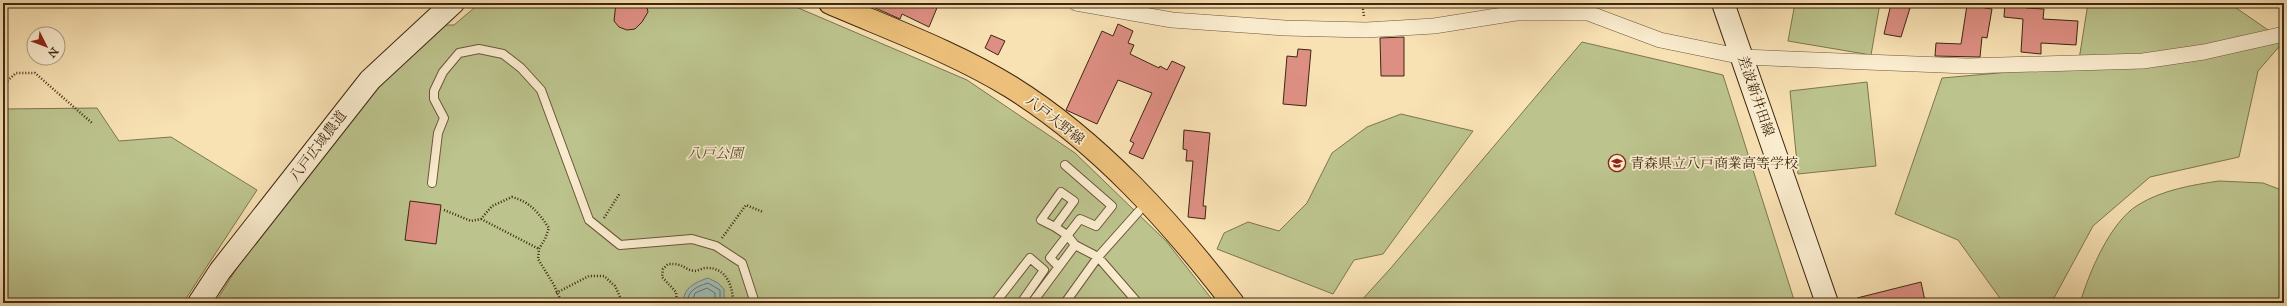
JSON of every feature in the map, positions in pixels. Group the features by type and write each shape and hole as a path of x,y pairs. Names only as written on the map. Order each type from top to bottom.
{"main road":[{"name":"八戸大野線","path":"830,3 967,62 1010,86 1064,124 1157,211 1233,303"}],"street":[{"name":"八戸広域農道","path":"199,303 220,271 370,80 453,3"},
{"path":"1076,3 1172,20 1285,28 1366,30 1434,26 1516,12 1588,13 1660,40 1743,58 1967,66 2097,64 2143,61 2204,52 2284,34"},
{"name":"差波新井田線","path":"1723,3 1827,303"}],"lane":[{"path":"432,183 438,133 444,118 434,99 434,91 443,72 458,53 480,49 503,54 521,68 541,90 589,220 620,245 692,239 716,246 742,263 755,303"},
{"path":"1058,266 1050,258 1080,219 1096,226 1112,206 1065,165"},
{"path":"1065,303 1098,257 1139,211"},
{"path":"1055,228 1067,235 1075,245 1098,257 1138,303"},
{"path":"1032,303 1075,245"},
{"path":"995,303 1030,258 1044,270 1021,303"}],"path":[{"path":"3,85 16,73 35,73 92,123"},
{"path":"598,227 620,193"},
{"path":"444,210 471,221 481,219 492,206 512,197 526,201 539,213 549,228 539,249 538,259 554,285 556,293 562,303"},
{"path":"716,246 746,204 763,212"},
{"path":"481,219 539,249"},
{"path":"677,303 676,292 662,277 663,269 668,264 679,263 694,271 707,268 719,271 728,279 733,288 733,303"},
{"path":"556,293 589,276 604,276 615,286 623,303"}],"green space":[{"name":"八戸公園","path":"480,3 789,4 967,80 1075,153 1166,241 1215,303 215,303 247,252 363,103 441,25 454,25"},
{"path":"1795,3 1880,3 1871,55 1788,41"},
{"path":"2088,3 2229,3 2284,41 2258,71 2239,157 2150,177 2093,226 2054,298 2002,301 1958,240 1895,214 1942,78 2078,66"},
{"name":"青森県立八戸商業高等学校","path":"1582,42 1723,75 1795,303 1359,303 1390,269"},
{"path":"1867,82 1876,166 1798,174 1790,91"},
{"path":"97,108 119,141 171,137 257,190 183,303 3,303 3,109"},
{"path":"1401,114 1473,131 1383,254 1354,260 1333,294 1217,249 1224,233 1248,222 1279,231 1307,203 1332,153 1367,127"},
{"path":"2219,181 2263,183 2284,191 2284,303 2080,303 2089,277 2102,249 2118,223 2128,213 2138,205 2157,195 2188,186"}],"water":[{"path":"708,278 718,283 724,289 724,303 683,303 685,293 691,286"}],"building":[{"path":"616,3 646,3 648,12 642,22 635,29 627,30 619,27 614,21"},
{"path":"864,3 939,3 929,27 902,14 900,19"},
{"path":"2005,3 2026,5 2026,8 2044,9 2043,19 2078,21 2076,45 2041,43 2041,54 2021,52 2023,19 2004,17"},
{"path":"1891,4 1910,8 1901,37 1884,34"},
{"path":"1967,5 1992,9 1987,38 1982,37 1980,57 1935,56 1936,43 1961,44"},
{"path":"1118,24 1133,31 1128,43 1134,45 1130,54 1159,68 1160,66 1167,70 1172,61 1185,67 1143,159 1129,153 1134,143 1130,141 1152,93 1118,80 1097,124 1066,110 1102,31 1113,36"},
{"path":"991,35 1005,41 998,55 985,48"},
{"path":"1404,37 1404,76 1381,76 1380,38"},
{"path":"1298,49 1311,50 1306,106 1283,104 1287,56 1297,57"},
{"path":"1184,130 1210,133 1203,206 1206,206 1205,219 1188,217 1193,161 1186,161 1187,150 1183,149"},
{"path":"410,201 441,205 436,244 405,240"},
{"path":"1921,282 1925,301 1858,303 1857,298"}],"place":[{"name":"青森県立八戸商業高等学校","path":"1617,163"}]}
